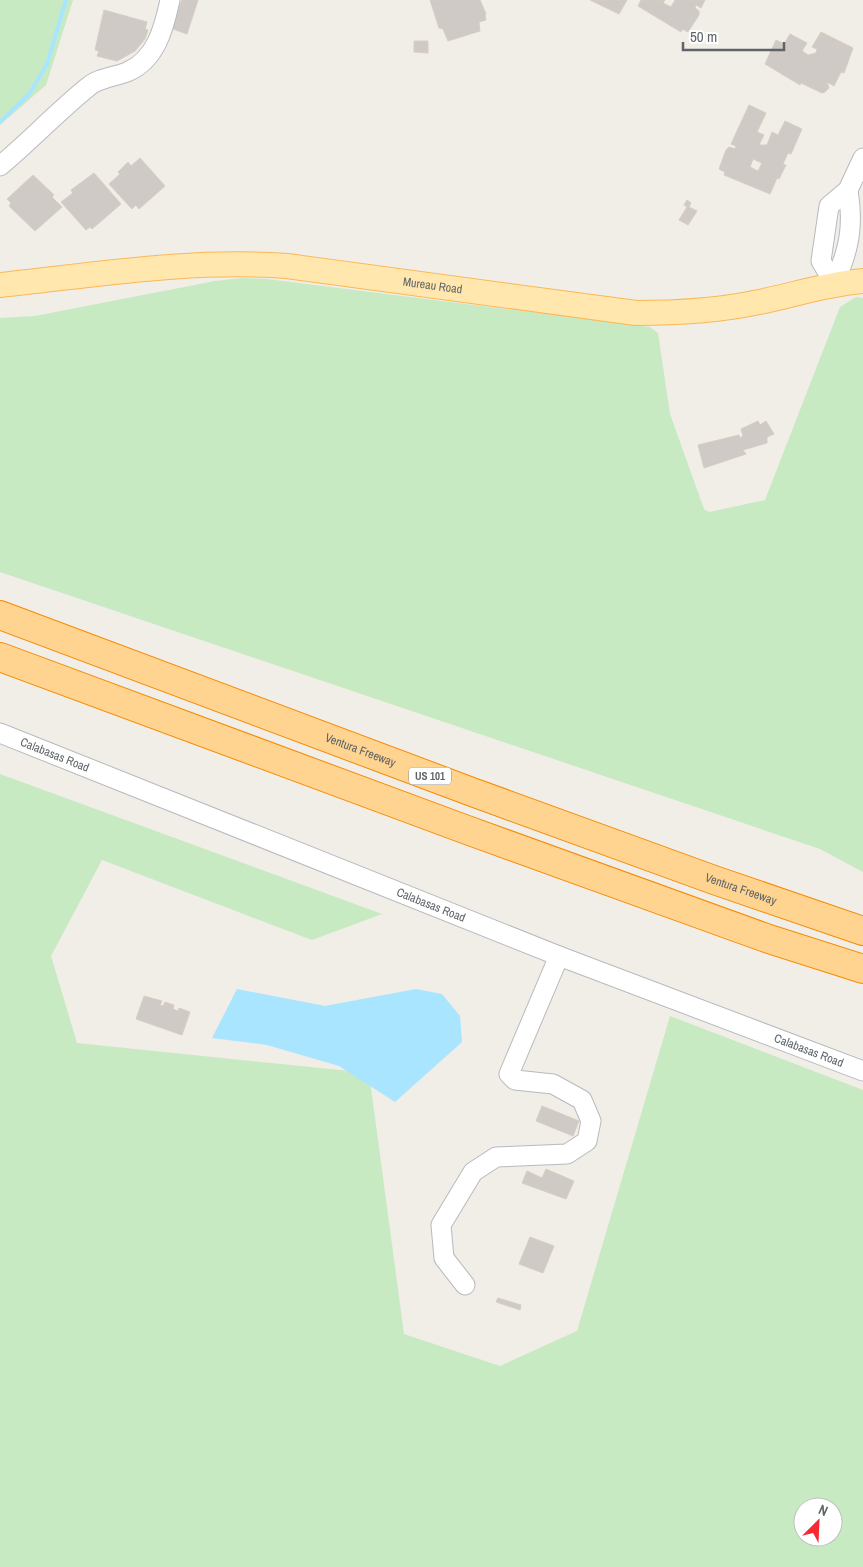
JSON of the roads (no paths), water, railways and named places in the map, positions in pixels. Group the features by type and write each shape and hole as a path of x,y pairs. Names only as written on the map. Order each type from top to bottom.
{"highway":[{"name":"Ventura Freeway","path":"0,615 472,792 714,880 863,931"},
{"path":"0,657 561,864 766,938 863,969"}],"main road":[{"name":"Mureau Road","path":"0,285 202,264 240,262 287,266 636,313 672,313 705,311 754,303 834,283 863,281"}],"street":[{"path":"0,166 90,85 128,72 144,60 157,44 165,25 170,0"},
{"path":"834,283 844,262 852,218 848,190 863,158"},
{"name":"Calabasas Road","path":"0,733 559,956 863,1071"},
{"path":"464,1285 444,1258 441,1225 472,1172 496,1157 568,1154 587,1142 591,1121 582,1100 552,1084 515,1080 509,1074 559,956"}],"water":[{"path":"237,989 325,1006 416,989 442,994 460,1016 462,1042 395,1102 339,1066 267,1045 212,1038"}],"waterway":[{"path":"0,122 29,94 47,64 66,0"}]}
